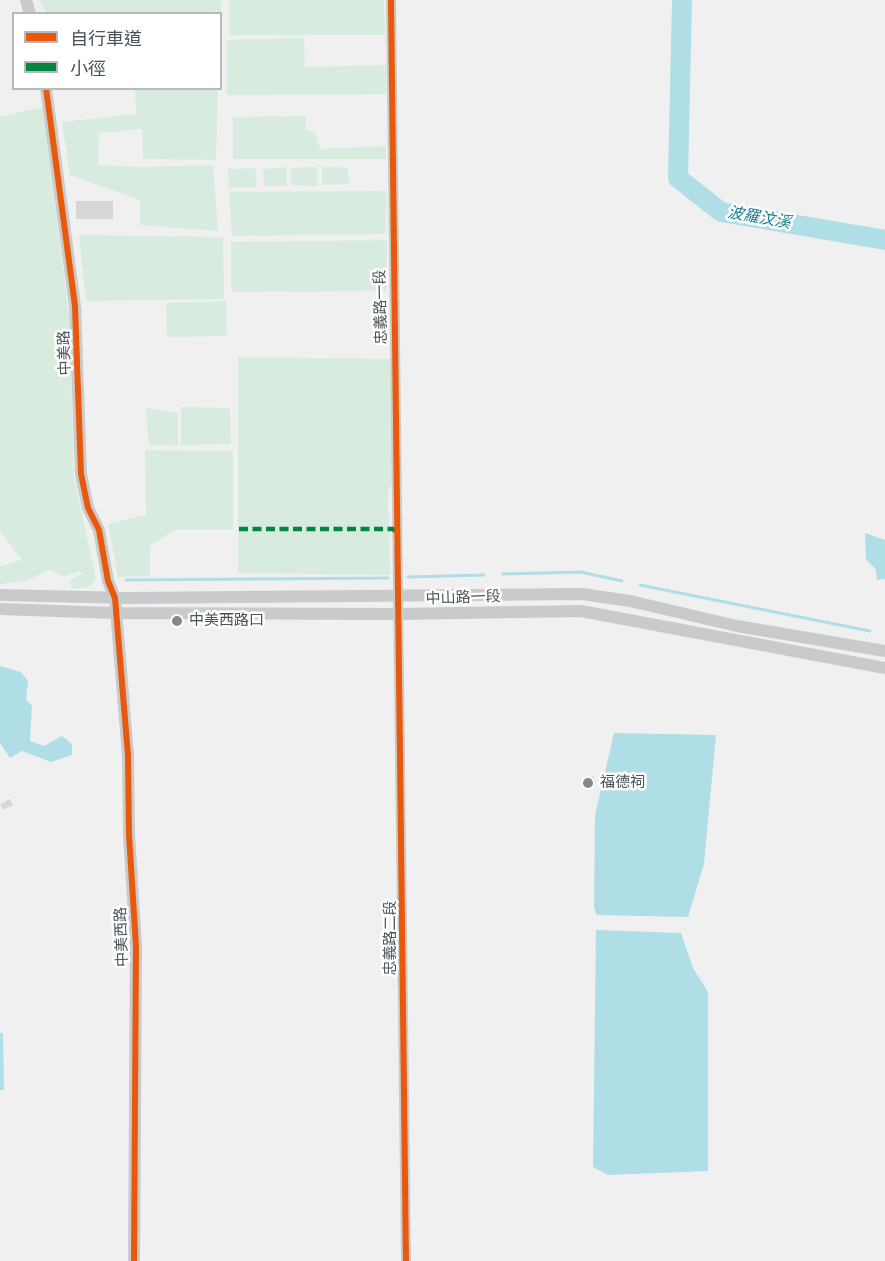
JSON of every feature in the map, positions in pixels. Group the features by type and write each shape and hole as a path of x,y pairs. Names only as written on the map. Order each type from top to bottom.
{"street":[{"name":"忠義路一段","path":"391,0 398,614"},
{"name":"中美路","path":"46,90 75,306 81,474 84,494 99,530 108,581 115,598 115,613"},
{"name":"中山路一段","path":"0,595 115,598 582,594 630,601 737,626 885,651"},
{"name":"中山路一段","path":"0,609 115,613 398,614 581,611 885,668"},
{"name":"中美西路","path":"115,613 128,755 129,835 136,946 135,1261"},
{"name":"忠義路二段","path":"398,614 406,1261"}],"green space":[{"path":"39,0 221,0 221,12 45,12"},
{"path":"229,0 384,0 385,35 229,35"},
{"path":"304,38 305,67 387,65 386,94 227,95 227,40"},
{"path":"135,90 218,90 216,160 143,159 142,129 99,133 98,165 141,167 213,165 218,231 140,225 140,200 70,175 62,122 136,114"},
{"path":"43,107 70,324 74,478 96,579 89,587 72,589 70,580 82,574 80,571 63,577 49,569 27,581 0,584 0,566 22,560 0,531 0,117"},
{"path":"306,116 306,130 315,132 320,149 386,146 386,159 233,159 233,117"},
{"path":"322,166 348,168 349,184 322,185"},
{"path":"286,167 287,186 264,186 263,169"},
{"path":"317,167 317,186 291,185 291,168"},
{"path":"256,168 257,187 229,188 228,169"},
{"path":"387,191 385,234 232,236 229,192"},
{"path":"79,235 223,237 224,299 86,301"},
{"path":"387,240 386,291 233,292 231,288 231,242"},
{"path":"226,301 227,336 167,337 166,303"},
{"path":"238,357 394,359 396,465 388,495 390,575 238,573"},
{"path":"181,407 230,408 231,444 181,445"},
{"path":"146,408 178,413 178,446 149,445"},
{"path":"145,450 233,451 233,530 175,530 150,546 150,576 118,577 108,524 146,515"}],"water":[{"path":"865,533 885,540 885,579 877,580 876,570 866,559"},
{"path":"0,666 21,672 28,681 26,699 32,706 30,741 44,746 62,736 72,744 72,755 51,762 22,751 10,758 0,743"},
{"path":"614,733 716,735 704,864 688,917 597,915 594,908 595,815"},
{"path":"596,930 681,933 693,968 708,992 708,1171 608,1175 593,1167"},
{"path":"0,1033 3,1033 4,1090 0,1090"}],"building":[{"path":"76,201 113,201 113,219 76,219"},
{"name":"福德祠","path":"593,776 596,782 584,789 581,783"},
{"path":"10,799 13,805 3,810 0,804"}],"waterway":[{"name":"波羅汶溪","path":"682,0 678,178 721,212 885,240"},
{"path":"503,574 581,572 622,581"},
{"path":"408,577 484,575"},
{"path":"126,580 388,578"},
{"path":"640,585 870,631"}],"marked path":[{"path":"239,529 393,529 396,532"}],"cycle path":[{"path":"391,0 406,1261"},
{"path":"46,90 75,306 81,474 88,508 99,530 108,581 115,598 128,755 129,835 136,946 134,1261"}],"place":[{"name":"中美西路口","path":"177,621"},
{"name":"福德祠","path":"588,783"}]}
